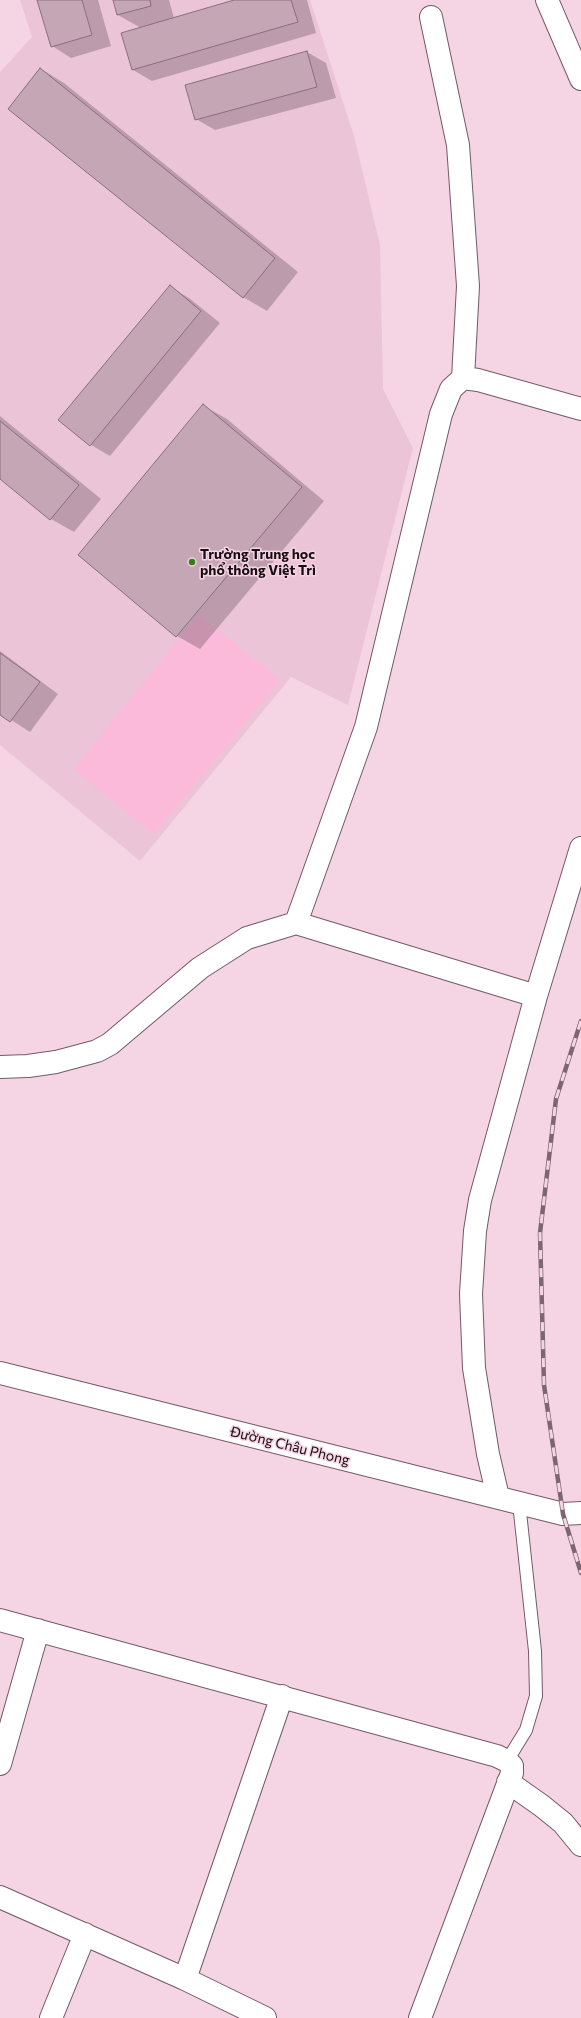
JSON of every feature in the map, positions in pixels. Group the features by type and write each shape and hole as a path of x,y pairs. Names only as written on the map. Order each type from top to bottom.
{"street":[{"path":"547,0 581,79"},
{"path":"296,923 366,727 441,414 451,389 463,378 468,286 458,145 431,17"},
{"path":"463,378 478,380 581,409"},
{"path":"498,1498 488,1454 474,1368 471,1327 472,1262 480,1200 536,996 581,848"},
{"path":"0,1067 28,1066 56,1062 97,1051 110,1044 200,968 247,938 296,923 536,996"},
{"name":"Đường Châu Phong","path":"0,1373 563,1514 581,1513"},
{"path":"0,1620 282,1696 507,1760 512,1766 512,1773 420,2018"},
{"path":"0,1764 38,1630"},
{"path":"185,1979 282,1696"},
{"path":"508,1782 563,1823 581,1845"},
{"path":"0,1897 185,1979 265,2018"},
{"path":"51,2018 85,1934"}],"lane":[{"path":"507,1760 526,1730 536,1696 535,1651 519,1503"}],"shaded area":[{"name":"Trường Trung học phổ thông Việt Trì","path":"20,0 310,0 354,136 380,245 383,389 413,448 348,705 291,677 140,861 0,745 0,72 32,37"},
{"path":"199,614 280,680 154,834 73,769"}],"building":[{"path":"37,0 82,0 92,35 51,47"},
{"path":"113,0 150,0 151,6 117,15"},
{"path":"234,0 291,0 298,22 132,70 121,33"},
{"path":"307,51 317,87 195,120 185,85"},
{"path":"40,68 275,258 243,298 8,109"},
{"path":"170,285 201,311 90,446 58,420"},
{"path":"203,404 302,487 176,637 78,555"},
{"path":"0,421 79,485 50,520 0,479"},
{"path":"0,653 40,682 10,722 0,715"}],"railway":[{"path":"581,1021 556,1099 540,1233 544,1385 563,1514 581,1573"}],"place":[{"name":"Trường Trung học phổ thông Việt Trì","path":"192,562"}]}
